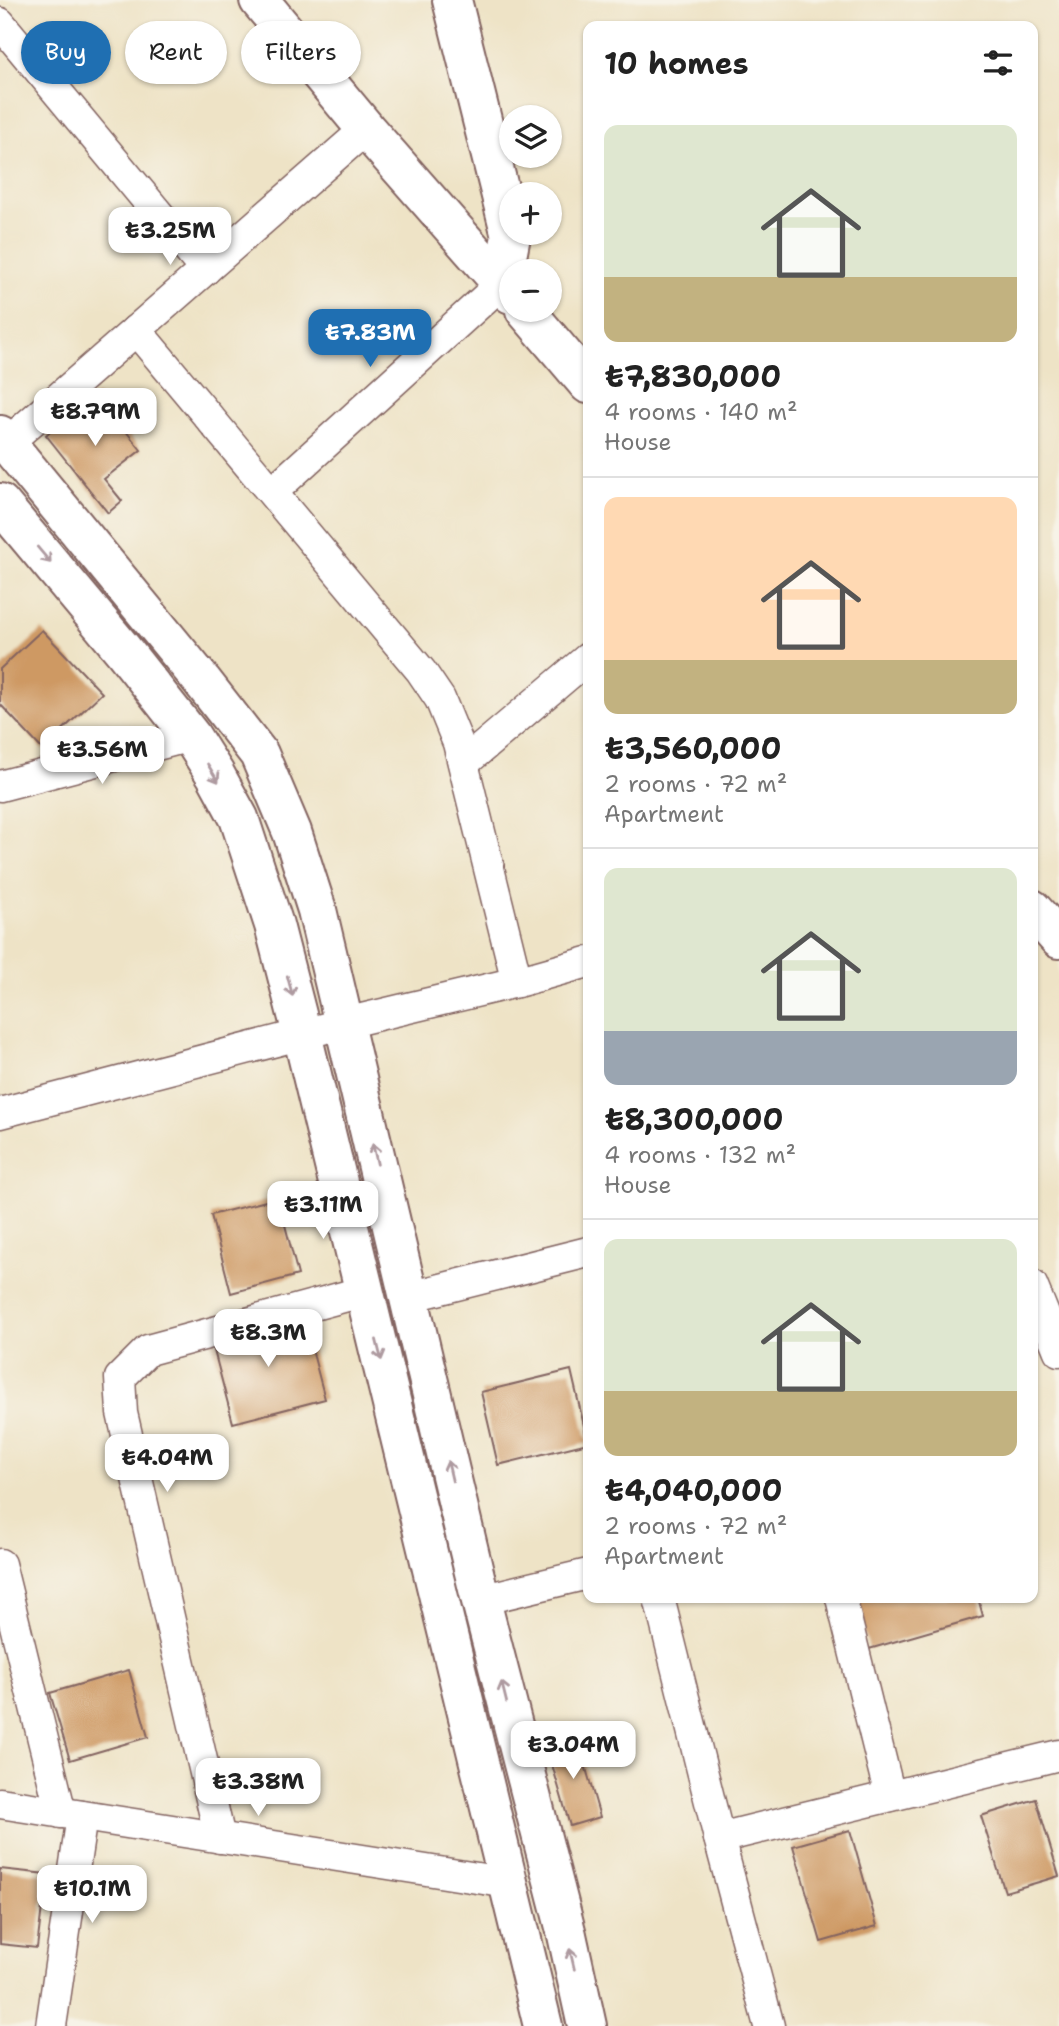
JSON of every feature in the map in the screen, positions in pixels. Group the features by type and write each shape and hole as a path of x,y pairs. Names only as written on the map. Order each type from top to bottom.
{"street":[{"path":"259,0 366,129 499,280"},
{"path":"452,0 512,236 512,259"},
{"path":"0,23 205,270"},
{"path":"366,129 136,330 4,439 259,754 292,832 317,910 345,1023 480,1600 587,2026"},
{"path":"272,492 499,307"},
{"path":"535,322 583,378"},
{"path":"136,330 421,671 440,699 464,764 517,982"},
{"path":"0,503 191,736 239,818 274,925 302,1034 543,2026"},
{"path":"464,764 583,662"},
{"path":"0,786 191,736"},
{"path":"1038,916 1059,939"},
{"path":"0,1113 583,963"},
{"path":"409,1297 583,1253"},
{"path":"220,1838 122,1413 120,1378 148,1350 365,1292"},
{"path":"1038,1300 1059,1351"},
{"path":"0,1564 71,1815 51,2026"},
{"path":"480,1600 583,1575"},
{"path":"660,1603 769,2026"},
{"path":"842,1603 890,1796"},
{"path":"719,1838 1059,1755"},
{"path":"0,1804 509,1883"}],"building":[{"path":"97,395 141,450 104,479 122,501 108,513 46,435"},
{"path":"42,630 102,693 42,749 0,704 0,669"},
{"path":"278,1198 298,1275 231,1293 211,1215"},
{"path":"303,1315 325,1399 233,1423 211,1339"},
{"path":"571,1370 583,1422 583,1444 498,1465 481,1392"},
{"path":"856,1603 979,1603 983,1616 869,1649"},
{"path":"129,1670 148,1737 70,1760 50,1693"},
{"path":"577,1737 600,1817 570,1826 546,1744"},
{"path":"1036,1799 1059,1876 1005,1892 981,1816"},
{"path":"850,1830 877,1926 821,1942 793,1846"},
{"path":"0,1869 46,1874 37,1948 0,1944"}]}
